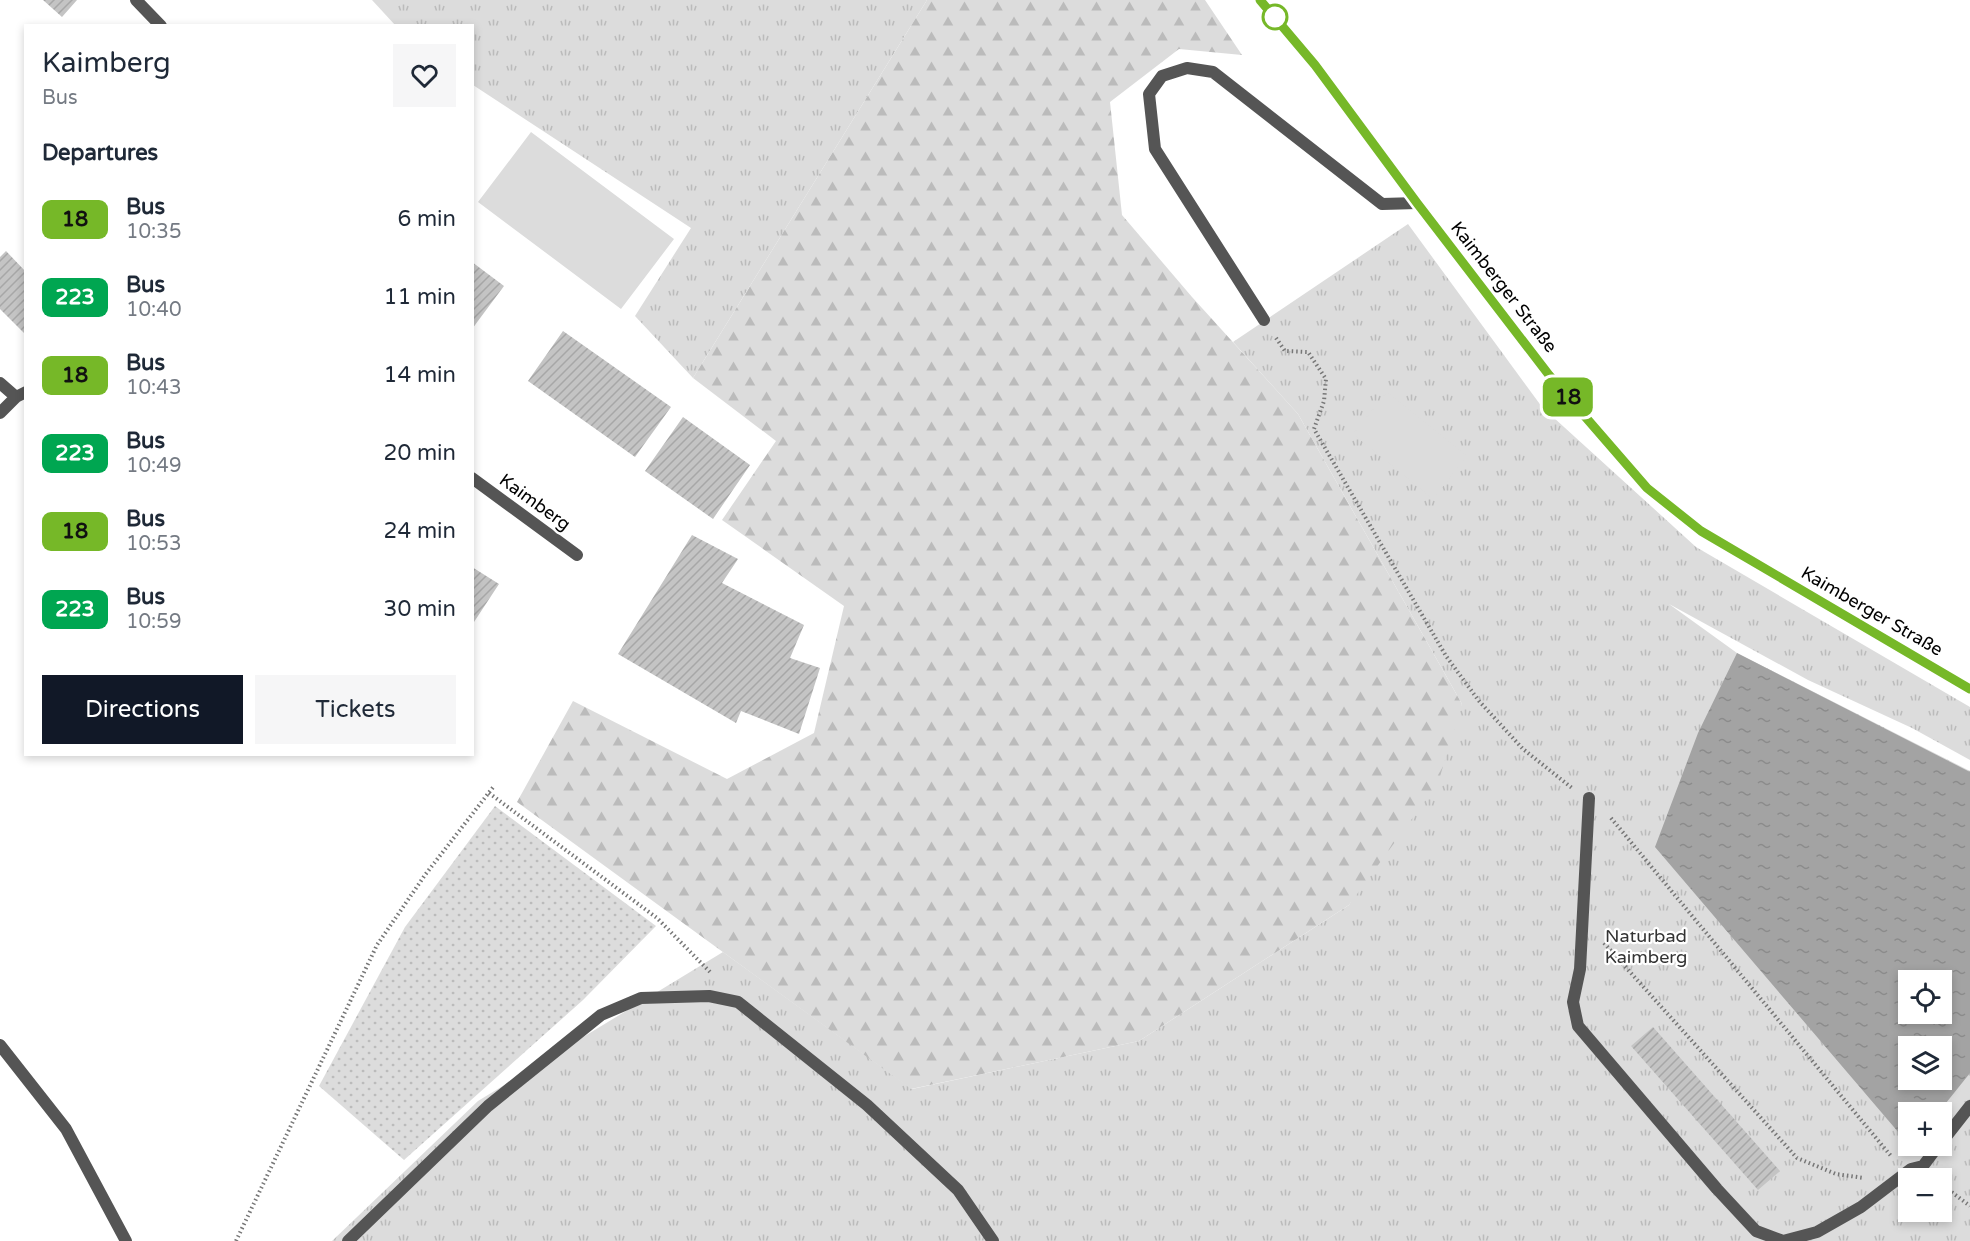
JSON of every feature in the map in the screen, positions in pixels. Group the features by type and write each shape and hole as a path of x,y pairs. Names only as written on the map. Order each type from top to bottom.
{"main road":[{"name":"Kaimberger Straße","path":"1260,0 1315,65 1549,375 1647,488 1701,531 1970,689"}],"street":[{"path":"136,0 159,24"},
{"path":"1264,320 1155,149 1149,94 1162,76 1187,68 1213,72 1382,204 1417,203"},
{"path":"0,384 21,394 0,413"},
{"name":"Kaimberg","path":"474,479 577,555"},
{"path":"1589,798 1580,969 1573,1002 1578,1026 1717,1189 1756,1231 1783,1241 1817,1232 1861,1207 1898,1178"},
{"path":"348,1241 489,1106 601,1015 641,998 709,996 738,1002 867,1106 958,1190 993,1241"},
{"path":"0,1045 66,1129 126,1241"},
{"path":"1952,1129 1970,1106"},
{"path":"1915,1168 1923,1166 1931,1156"}],"path":[{"path":"1264,320 1285,351 1308,352 1326,379 1324,400 1314,429 1446,656 1479,701 1523,749 1574,789 1602,807 1901,1168"},
{"path":"236,1241 377,945 425,875 494,786"},
{"path":"489,793 657,918 738,1002"},
{"path":"1583,922 1615,954 1797,1158 1836,1174 1873,1179 1898,1174"},
{"path":"1952,1193 1970,1206"}],"green space":[{"path":"372,0 927,0 693,378 635,316 691,228 474,86 474,24 394,24"},
{"path":"927,0 1205,0 1242,55 1179,49 1110,102 1122,215 1192,297 1298,414 1462,704 1438,783 1349,905 1139,1041 911,1089 517,802 573,701 727,779 814,733 844,606 722,520 776,441 693,378"},
{"path":"531,132 674,239 621,309 478,202"},
{"name":"Naturbad Kaimberg","path":"1408,224 1542,407 1696,547 1970,707 1970,760 1912,728 1808,680 1669,604 1737,653 1970,771 1970,1241 332,1241 478,1101 723,952 912,1089 1139,1041 1349,905 1462,704 1298,414 1233,342"},
{"path":"1387,392 1467,456 1433,499 1353,434"},
{"path":"495,806 656,926 583,1000 404,1160 319,1086 405,927"}],"water":[{"path":"1737,653 1970,772 1970,1073 1947,1102 1898,1102 1898,1132 1655,847 1698,733"}],"building":[{"path":"43,0 77,0 62,17"},
{"path":"6,251 24,270 24,333 0,309 0,257"},
{"path":"474,264 504,286 474,326"},
{"path":"563,331 671,407 635,457 528,381"},
{"path":"683,417 750,465 713,519 645,471"},
{"path":"692,535 738,559 722,583 804,625 790,658 820,668 799,734 741,711 736,723 618,654"},
{"path":"474,568 499,584 474,622"},
{"path":"1653,1027 1780,1171 1758,1190 1631,1046"}],"bus line":[{"name":"18","path":"1260,0 1315,65 1549,375 1647,488 1701,531 1970,689"}]}
